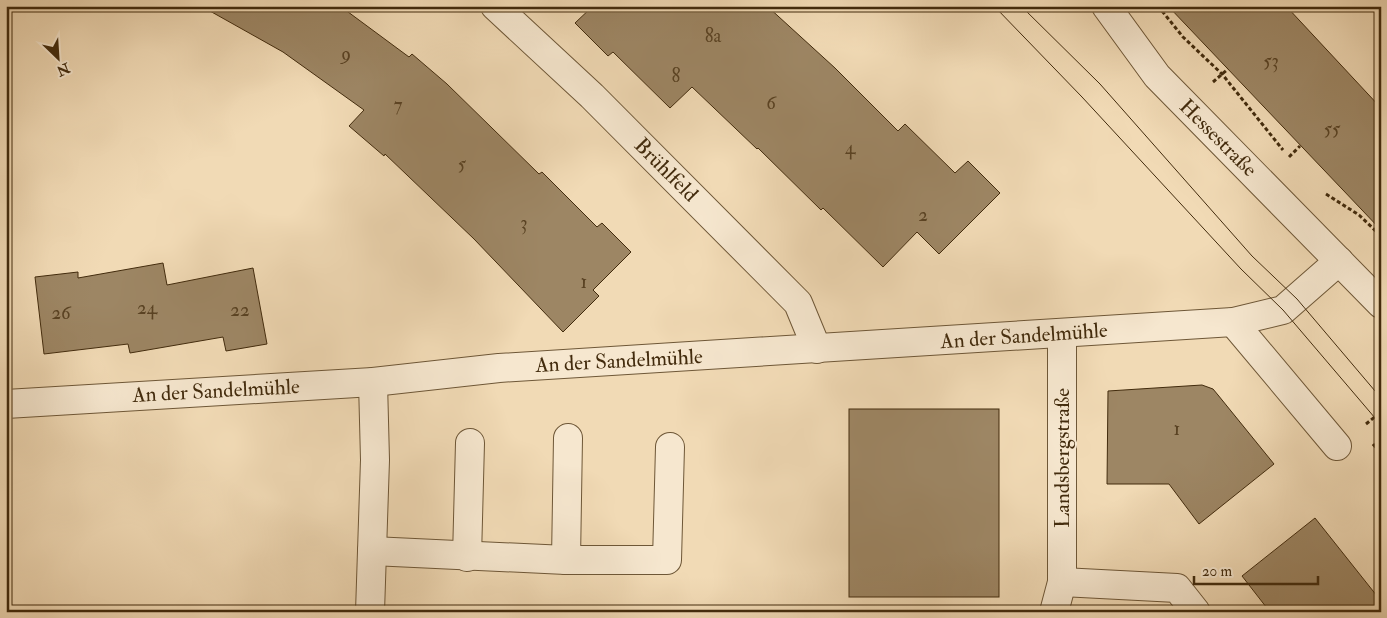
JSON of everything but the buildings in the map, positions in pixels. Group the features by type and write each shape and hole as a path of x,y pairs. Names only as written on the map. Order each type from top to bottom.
{"street":[{"name":"Brühlfeld","path":"495,6 592,96 798,303 817,349"},
{"name":"Hessestraße","path":"1106,6 1157,76 1381,304"},
{"name":"An der Sandelmühle","path":"6,404 373,382 499,368 1233,322 1283,310 1339,261"},
{"path":"1233,322 1337,446"},
{"name":"Landsbergstraße","path":"1054,612 1062,582 1062,334"},
{"path":"370,612 375,460 373,382"},
{"path":"566,560 568,438"},
{"path":"467,557 470,443"},
{"path":"372,551 467,557 566,560 667,560 670,446"},
{"path":"1062,582 1177,588 1196,612"}],"path":[{"path":"1158,6 1183,37 1222,74 1295,163"},
{"path":"1289,157 1300,146"},
{"path":"1324,193 1359,215 1381,236"}],"tram line":[{"path":"994,6 1082,97 1241,269 1283,310 1381,425"},
{"path":"1021,6 1100,84 1252,256 1297,299 1381,398"}]}
